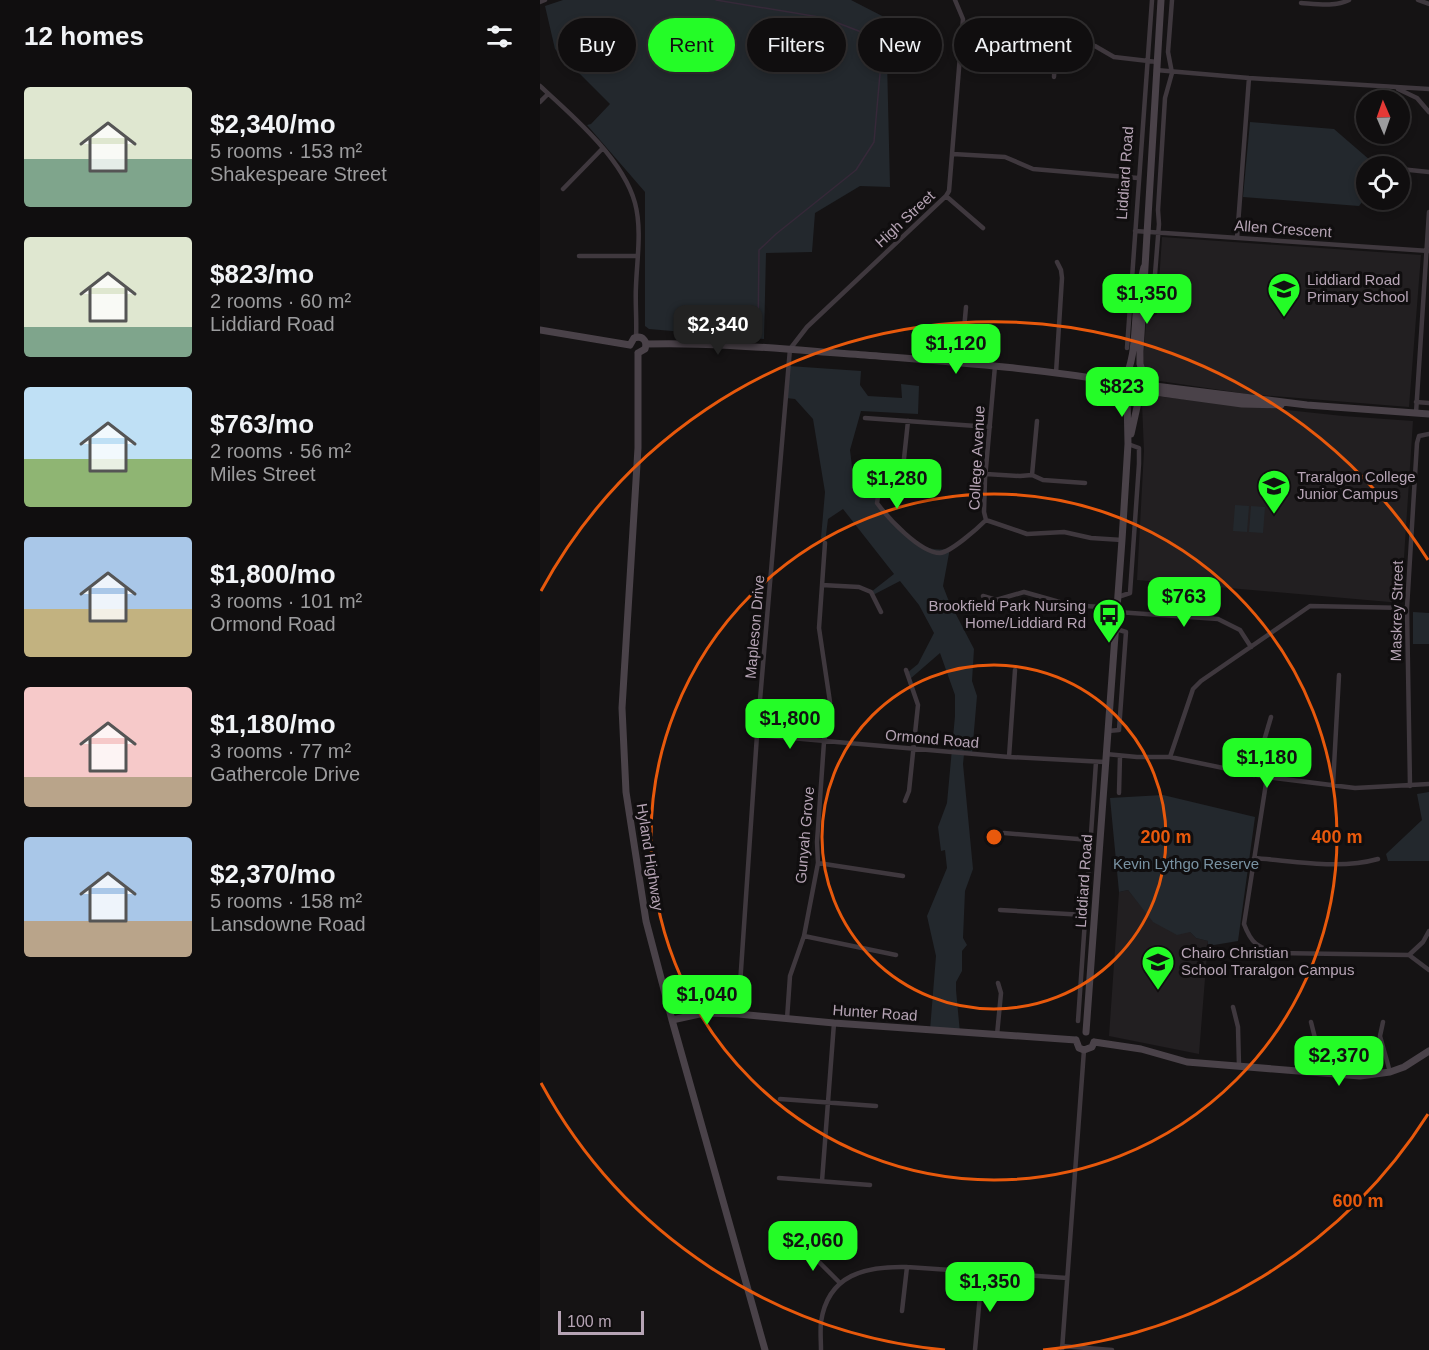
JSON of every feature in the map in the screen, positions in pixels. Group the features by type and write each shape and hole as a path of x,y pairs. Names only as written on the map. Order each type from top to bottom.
{"street":[{"path":"540,2 545,0"},
{"name":"High Street","path":"955,0 963,18"},
{"name":"Liddiard Road","path":"1127,348 1152,0"},
{"name":"Liddiard Road","path":"1143,377 1140,351 1144,267 1161,0"},
{"path":"1172,0 1168,52 1172,73"},
{"path":"1301,3 1328,4 1349,0"},
{"path":"1418,0 1429,4"},
{"path":"1093,45 1114,57 1147,60 1172,73 1429,89"},
{"name":"High Street","path":"790,350 807,327 946,196 949,191 960,72"},
{"path":"1054,72 1054,77"},
{"name":"Liddiard Road","path":"1143,321 1152,312 1165,98 1172,73"},
{"path":"1237,238 1249,78"},
{"path":"540,86 603,148 623,176 634,201 638,221 636,337"},
{"path":"1394,87 1417,98 1429,112"},
{"path":"540,102 548,94"},
{"path":"563,189 603,148"},
{"path":"953,154 1005,158 1032,169 1138,178"},
{"path":"1410,170 1429,172"},
{"path":"946,196 983,228"},
{"path":"1416,413 1429,212"},
{"name":"Allen Crescent","path":"1135,231 1427,251"},
{"path":"579,256 637,256"},
{"path":"1056,373 1062,278 1057,262"},
{"name":"Liddiard Road","path":"1125,380 1132,360 1137,303 1144,267"},
{"path":"961,363 966,308"},
{"path":"540,330 630,345"},
{"path":"636,337 644,339 646,344 643,351 638,353 632,351 630,345 632,339 636,337"},
{"path":"646,344 705,343 961,363 1125,380 1136,374 1143,377 1147,388"},
{"name":"Mapleson Drive","path":"738,1014 757,735 790,350"},
{"name":"Hyland Highway","path":"638,353 638,448 622,708 626,792 646,921 765,1350"},
{"name":"College Avenue","path":"995,366 986,474 984,512 986,520 1026,534 1064,532 1091,538 1122,540"},
{"path":"1125,380 1123,389 1127,396 1139,398 1147,388"},
{"path":"1147,388 1242,404 1307,405 1429,414"},
{"name":"Liddiard Road","path":"1086,1032 1122,540 1128,444 1127,396"},
{"name":"Liddiard Road","path":"1128,444 1139,398"},
{"path":"1416,402 1429,402"},
{"path":"865,418 990,427"},
{"path":"908,421 903,468 879,490 876,503 910,538 939,553 948,550 986,520"},
{"path":"1032,475 1037,421"},
{"name":"Maskrey Street","path":"1410,786 1407,608 1417,442 1419,436 1429,434"},
{"name":"Liddiard Road","path":"1118,597 1130,593 1137,487 1139,448 1128,444"},
{"path":"986,474 1032,475 1043,480 1085,483"},
{"name":"Gunyah Grove","path":"787,1019 790,976 804,936 818,863 817,842 824,742 830,702 819,628 825,543"},
{"path":"822,585 859,587 871,592 881,612"},
{"path":"983,596 996,600 1024,592 1070,605 1218,619 1240,630 1251,647"},
{"path":"1170,757 1193,689 1201,681 1311,606 1407,608"},
{"name":"Liddiard Road","path":"1108,731 1119,730 1126,632 1116,629"},
{"path":"905,801 909,791 918,705 906,670"},
{"path":"1009,757 1015,670"},
{"path":"1333,785 1339,675"},
{"path":"1254,775 1271,717"},
{"name":"Ormond Road","path":"757,735 1009,757 1095,762 1120,756 1170,757 1254,775 1354,788 1429,784"},
{"path":"1119,792 1120,756"},
{"name":"Liddiard Road","path":"1078,1021 1095,762"},
{"path":"1267,777 1244,924 1249,938 1262,948 1277,953 1409,955 1429,970"},
{"path":"1004,833 1090,840"},
{"path":"1254,858 1323,863 1362,863 1378,859"},
{"path":"818,863 903,876"},
{"path":"1000,909 1085,915"},
{"path":"1409,955 1423,942 1429,931"},
{"path":"804,936 896,955"},
{"path":"997,1035 1001,993 999,983"},
{"path":"1233,1007 1238,1027 1239,1067"},
{"name":"Hunter Road","path":"672,1020 704,1013 738,1014 1076,1040"},
{"path":"1311,1022 1315,1038 1314,1073"},
{"path":"1383,1022 1380,1036 1390,1072"},
{"path":"822,1181 834,1023"},
{"path":"1086,1032 1093,1037 1094,1042 1092,1047 1084,1050 1079,1048 1076,1040 1080,1034 1086,1032"},
{"path":"1094,1042 1141,1048 1187,1062 1360,1076 1390,1072 1404,1067 1429,1052"},
{"path":"1084,1050 1062,1348 1112,1350"},
{"path":"780,1099 876,1106"},
{"path":"779,1178 870,1185"},
{"path":"788,1256 806,1254 816,1259 840,1283"},
{"path":"821,1350 821,1323 825,1309 840,1283 868,1269 883,1266 907,1267 982,1274 1067,1278"},
{"path":"902,1311 907,1267"},
{"path":"975,1350 982,1274"}],"shaded area":[{"name":"Liddiard Road Primary School","path":"1162,237 1421,255 1409,407 1247,394 1153,380 1143,366 1146,322 1157,314"},
{"name":"Traralgon College Junior Campus","path":"1154,396 1413,421 1401,603 1137,580 1144,451 1142,404"},
{"name":"Chairo Christian School Traralgon Campus","path":"1128,890 1154,922 1190,932 1196,938 1208,941 1199,1054 1109,1036 1119,892"}],"green space":[{"path":"563,0 851,0 886,18 858,18 858,72 887,72 890,187 860,186 815,213 812,252 766,253 764,339 649,329 645,326 645,192 587,125 591,124 610,104 578,72 636,72 636,18 558,18 558,52 555,49 545,6"},
{"path":"1250,122 1334,129 1365,156 1356,156 1356,206 1243,197"},
{"path":"789,366 861,371 860,385 868,396 902,398 901,384 919,386 918,414 861,411 850,450 854,483 879,490 878,504 910,537 928,548 939,550 950,548 943,586 974,649 972,681 977,696 972,754 964,754 963,764 973,869 965,891 963,938 967,945 962,951 962,971 956,982 960,1033 930,1030 936,956 927,916 947,868 945,850 941,851 938,827 947,803 955,695 940,653 910,679 907,673 918,664 934,633 919,605 900,581 873,595 871,592 894,574 843,509 828,519 825,543 821,538 825,492 813,419 795,399 786,398"},
{"path":"1235,505 1249,506 1247,532 1233,531"},
{"path":"1251,506 1265,507 1263,533 1249,532"},
{"path":"1413,612 1429,613 1429,644 1413,644"},
{"path":"1429,792 1429,861 1388,861 1386,854 1422,820 1417,794"},
{"name":"Kevin Lythgo Reserve","path":"1163,795 1255,817 1238,941 1208,946 1208,941 1196,938 1190,932 1177,935 1153,922 1128,890 1119,892 1110,798"}],"waterway":[{"path":"716,0 825,18 869,35 881,62 874,142 856,170 759,250 758,336"}],"place":[{"name":"Liddiard Road Primary School","path":"1284,318"},
{"name":"Traralgon College Junior Campus","path":"1274,515"},
{"name":"Brookfield Park Nursing Home/Liddiard Rd","path":"1109,644"},
{"name":"Chairo Christian School Traralgon Campus","path":"1158,991"}]}
